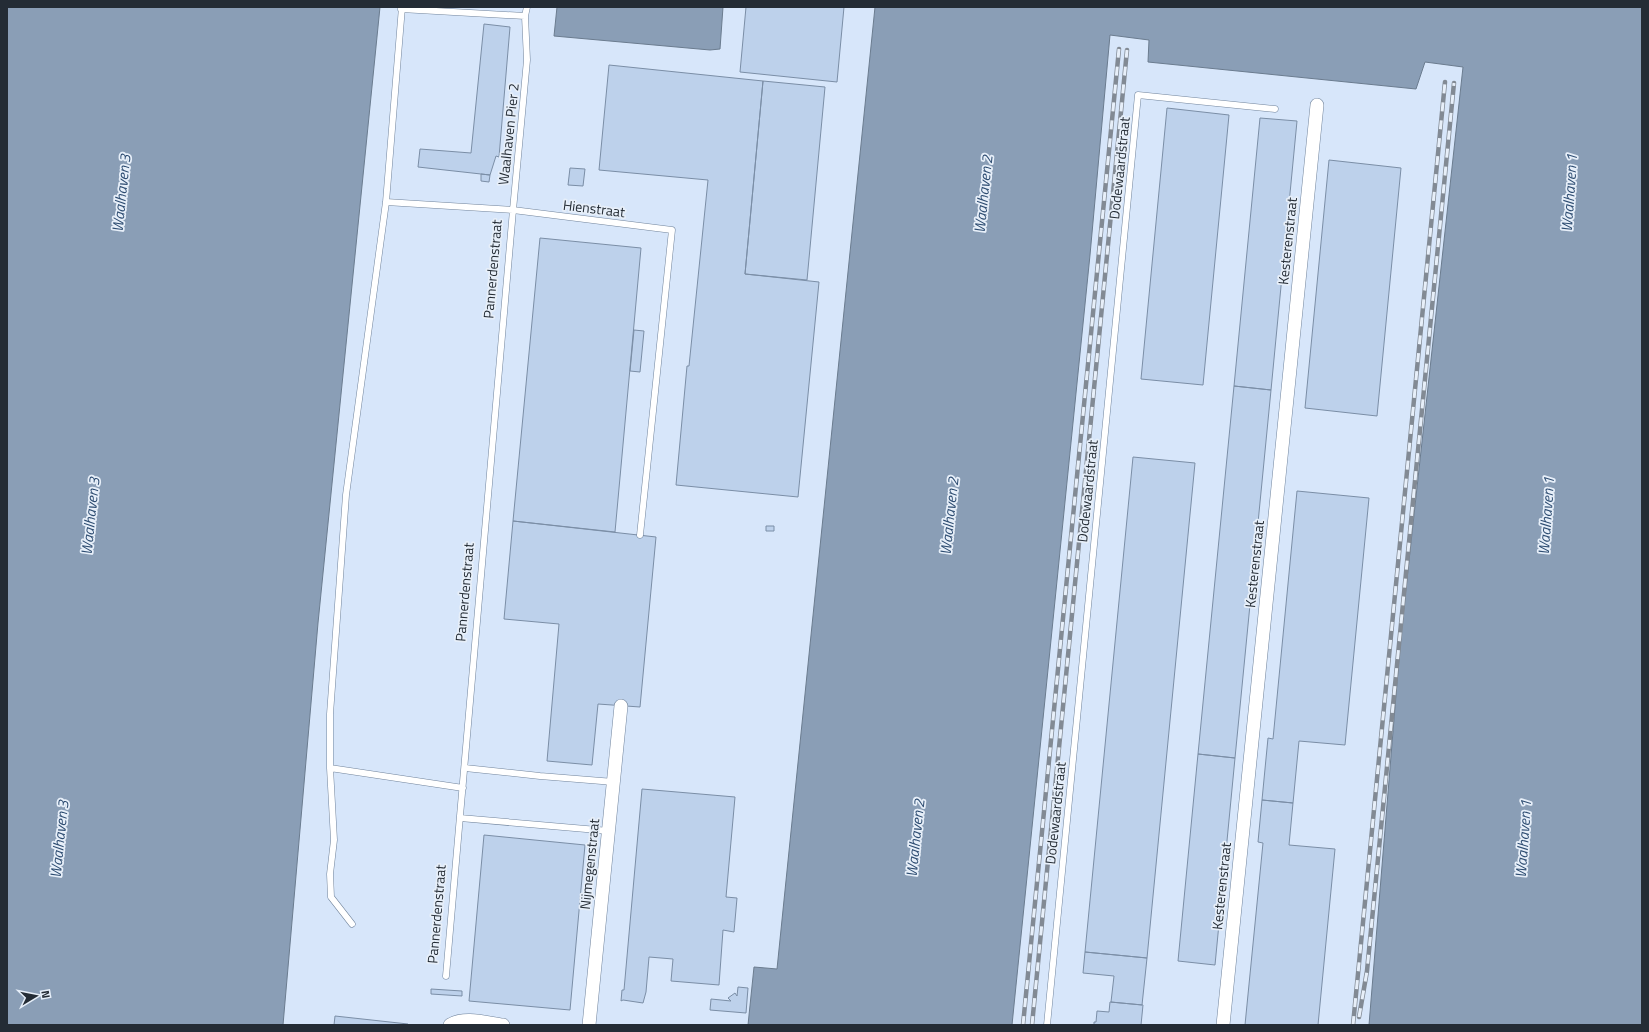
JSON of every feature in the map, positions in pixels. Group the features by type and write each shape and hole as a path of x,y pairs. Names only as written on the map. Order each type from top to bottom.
{"street":[{"name":"Kesterenstraat","path":"1223,1025 1317,105"},
{"name":"Nijmegenstraat","path":"589,1025 622,706"},
{"path":"450,1024 458,1021 470,1021 503,1025"}],"lane":[{"name":"Waalhaven Pier 2","path":"513,210 527,60 525,16 527,7"},
{"path":"352,924 331,897 330,874 334,840 330,768 330,714 346,495 386,202 402,8 525,16"},
{"name":"Dodewaardstraat","path":"1046,1025 1138,95 1275,109"},
{"name":"Hienstraat","path":"386,202 513,210 672,230 640,535"},
{"name":"Pannerdenstraat","path":"446,976 513,210"},
{"path":"330,768 463,788"},
{"path":"464,768 614,782"},
{"path":"460,818 609,831"}],"shaded area":[{"path":"360,7 884,7 779,1025 264,1025"},
{"path":"1096,21 1486,65 1389,1025 993,1025"}],"water":[{"name":"Waalhaven 3","path":"7,7 380,7 318,623 283,1025 7,1025"},
{"path":"557,7 723,7 720,49 710,50 554,36"},
{"path":"875,7 1642,7 1642,1025 1369,1025 1401,634 1463,67 1425,62 1416,89 1148,62 1149,40 1110,35 1090,255 1012,1025 748,1025 754,967 777,969"}],"building":[{"path":"746,7 844,7 837,82 740,72"},
{"path":"484,24 510,27 499,157 496,156 490,175 418,167 420,149 471,153"},
{"path":"609,65 763,81 745,274 819,282 798,497 676,485 687,366 689,366 708,180 599,170"},
{"path":"763,81 825,87 807,280 745,274"},
{"path":"1167,108 1229,115 1203,385 1141,379"},
{"path":"1260,118 1297,121 1271,390 1234,386"},
{"path":"1329,160 1401,168 1377,416 1305,408"},
{"path":"570,168 585,169 583,186 568,185"},
{"path":"481,174 490,175 489,182 481,181"},
{"path":"540,238 641,248 615,532 513,521"},
{"path":"634,330 644,331 640,372 630,371"},
{"path":"1234,386 1271,390 1235,758 1198,754"},
{"path":"1133,457 1195,463 1147,958 1085,952"},
{"path":"1297,491 1369,498 1345,745 1299,741 1293,803 1262,800 1268,738 1273,739"},
{"path":"513,521 656,537 640,707 598,704 592,765 547,761 559,624 504,619"},
{"path":"766,526 774,526 774,531 766,531"},
{"path":"1198,754 1235,758 1215,965 1178,961"},
{"path":"642,789 735,797 726,897 737,898 734,932 723,930 719,985 671,981 673,959 649,957 646,992 643,1003 621,1001 622,990 624,990"},
{"path":"1262,800 1293,803 1289,845 1335,849 1318,1025 1245,1025 1263,843 1258,842"},
{"path":"484,835 585,845 570,1010 469,1001"},
{"path":"1085,952 1147,958 1142,1005 1111,1002 1114,976 1083,973"},
{"path":"738,987 748,988 746,1013 710,1010 711,999 731,1001 728,998 735,993 737,996"},
{"path":"431,989 462,991 462,996 431,994"},
{"path":"1110,1002 1143,1005 1141,1025 1094,1025 1094,1022 1096,1022 1097,1011 1109,1012"},
{"path":"335,1016 408,1024 408,1025 334,1025"}],"railway":[{"path":"1023,1025 1119,49"},
{"path":"1032,1025 1127,50"},
{"path":"1353,1025 1445,82"},
{"path":"1359,1017 1367,971 1454,83"}],"water label":[{"name":"Waalhaven 1","path":"1569,193"},
{"name":"Waalhaven 2","path":"983,194"},
{"name":"Waalhaven 2","path":"949,516"},
{"name":"Waalhaven 1","path":"1546,516"},
{"name":"Waalhaven 2","path":"915,838"},
{"name":"Waalhaven 1","path":"1523,839"}]}
